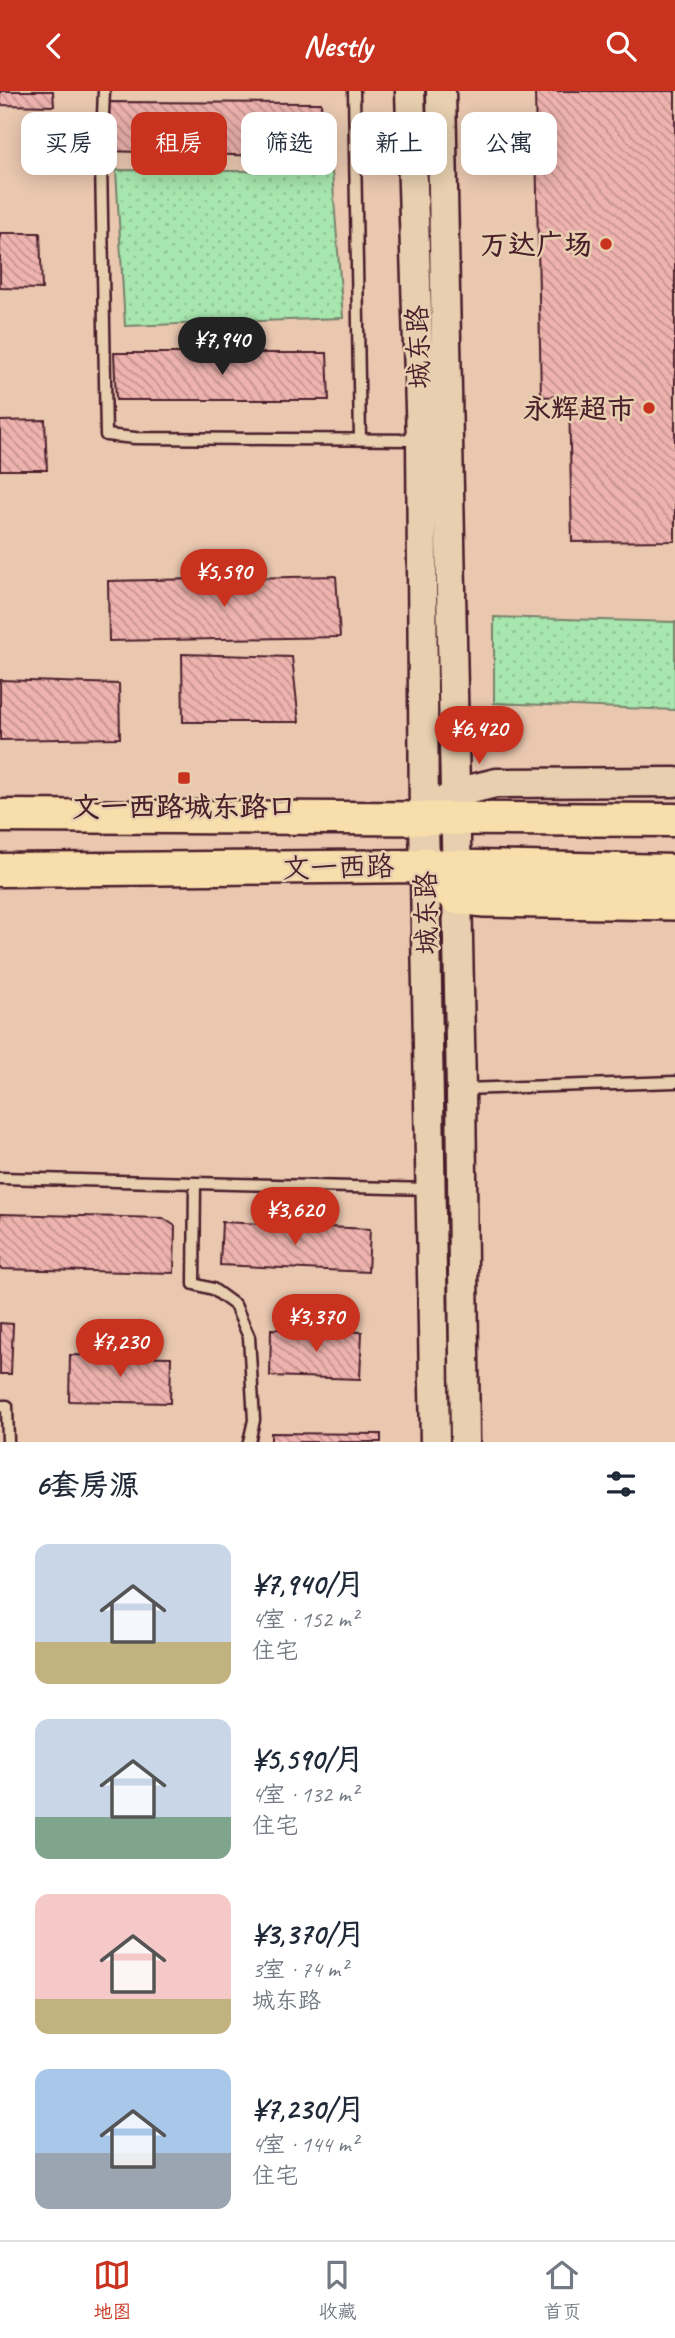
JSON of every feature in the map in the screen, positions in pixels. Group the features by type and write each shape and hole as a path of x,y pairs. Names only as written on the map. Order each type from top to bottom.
{"highway":[{"path":"446,876 485,898 675,901"}],"main road":[{"name":"文一西路","path":"0,816 444,810 675,820"},
{"name":"文一西路","path":"0,870 446,876 675,871"}],"street":[{"name":"城东路","path":"410,91 421,440 444,810"},
{"name":"城东路","path":"442,91 444,810 461,1089 465,1442"},
{"name":"文一西路","path":"444,810 496,783 675,782"},
{"name":"城东路","path":"435,1442 430,1189 446,876"}],"lane":[{"path":"104,91 101,162 106,435 135,438 421,440"},
{"path":"354,91 360,439"},
{"path":"461,1089 675,1082"},
{"path":"0,1178 430,1189"},
{"path":"195,1183 194,1285 212,1289 235,1305 250,1337 254,1420 249,1442"},
{"path":"0,1406 7,1406 8,1442"}],"green space":[{"path":"117,170 131,170 131,175 227,175 227,171 241,171 241,175 332,175 343,318 125,326"},
{"path":"494,617 675,622 675,710 494,703"}],"building":[{"path":"0,91 53,91 54,106 0,105"},
{"name":"万达广场","path":"535,91 675,91 675,541 572,542 569,396 541,397 537,175 557,175 557,112 535,112"},
{"path":"104,102 321,103 322,112 241,112 241,155 227,155 227,112 131,112 131,152 117,151 117,112 105,112"},
{"path":"0,233 40,233 42,289 0,288"},
{"path":"114,353 327,353 329,400 116,400"},
{"path":"45,420 47,470 0,470 0,421"},
{"path":"336,576 340,637 109,641 108,581"},
{"path":"182,654 292,657 299,722 183,722"},
{"path":"0,680 119,684 120,738 0,740"},
{"path":"0,1214 163,1218 175,1226 174,1273 0,1269"},
{"path":"222,1222 370,1229 368,1272 220,1265"},
{"path":"0,1323 13,1324 11,1374 0,1374"},
{"path":"271,1329 362,1332 360,1379 270,1376"},
{"path":"70,1355 171,1357 170,1403 69,1401"},
{"path":"271,1433 381,1434 381,1442 271,1442"}],"place":[{"name":"万达广场","path":"606,244"},
{"name":"永辉超市","path":"649,408"},
{"name":"文一西路城东路口","path":"184,778"}]}
